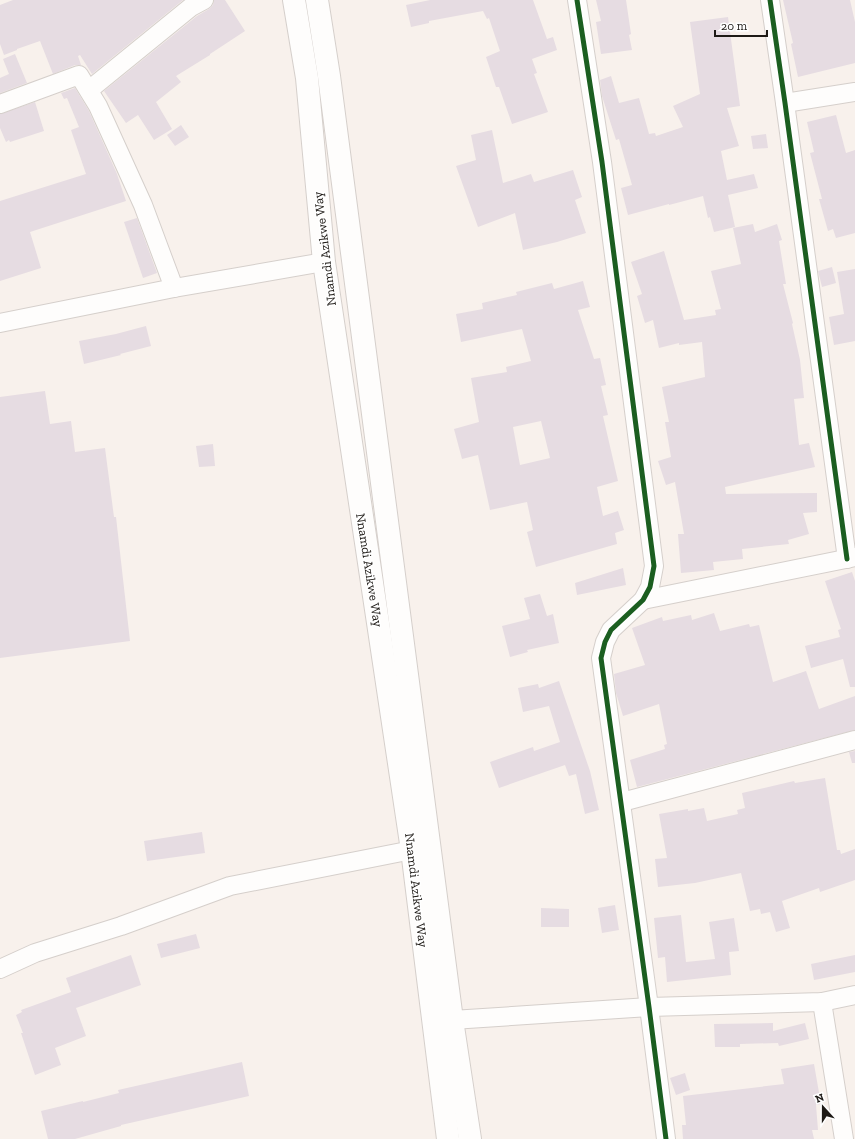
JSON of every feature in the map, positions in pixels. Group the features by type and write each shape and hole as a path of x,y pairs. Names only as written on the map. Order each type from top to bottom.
{"highway":[{"name":"Nnamdi Azikwe Way","path":"294,0 307,78 324,262 412,850 448,1139"},
{"name":"Nnamdi Azikwe Way","path":"317,0 329,76 452,1020 470,1139"}],"street":[{"path":"89,90 191,7 204,0"},
{"path":"577,0 602,162 654,566 650,587 643,600 611,630 604,642 602,658 666,1139"},
{"path":"643,600 851,558 770,0"},
{"path":"0,104 79,75 98,106 143,205 174,288"},
{"path":"785,103 855,92"},
{"path":"0,323 174,288 324,262"},
{"path":"622,802 855,740"},
{"path":"0,969 35,952 121,926 230,886 412,850"},
{"path":"452,1020 649,1007 822,1002 855,995"},
{"path":"822,1002 844,1139"}],"building":[{"path":"13,0 183,0 92,74 80,55 78,56 81,65 75,65 53,74 40,41 4,55 0,44 0,5"},
{"path":"214,0 225,0 245,31 176,76 181,82 156,102 172,129 154,140 138,115 126,123 104,91 197,16 209,9 213,5"},
{"path":"430,0 533,0 547,39 553,37 557,50 532,59 537,73 534,74 548,112 512,124 499,87 496,87 486,57 500,51 489,18 487,19 483,11 429,21 429,23 411,27 406,5"},
{"path":"596,0 626,0 632,50 601,54 596,22 601,21"},
{"path":"783,0 850,0 855,22 855,63 798,77 791,44 793,43"},
{"path":"728,17 740,106 727,108 739,146 721,151 727,180 754,174 758,188 728,195 735,227 714,232 710,217 708,218 703,196 628,215 621,188 632,185 619,139 616,140 602,96 600,80 611,76 619,103 639,98 649,134 655,133 656,136 683,127 673,106 700,94 690,22"},
{"path":"15,54 27,83 0,93 0,78 9,74 3,59"},
{"path":"75,88 89,111 117,174 126,201 30,232 41,268 0,281 0,201 86,174 71,130 79,127 67,98 64,99 61,93"},
{"path":"35,102 44,131 6,142 0,128 0,114"},
{"path":"836,115 846,153 855,150 855,233 836,238 833,229 828,231 819,199 822,199 810,153 814,152 807,122"},
{"path":"181,125 189,137 175,146 167,135"},
{"path":"492,130 503,183 531,174 534,182 573,170 582,197 575,200 586,233 523,250 515,213 478,227 456,166 476,160 471,135"},
{"path":"766,134 768,148 753,149 751,136"},
{"path":"137,218 157,273 143,278 124,222"},
{"path":"753,224 755,232 777,224 782,240 779,241 786,284 783,284 793,323 800,360 804,398 794,399 799,445 809,443 815,467 725,487 726,494 817,493 817,512 803,513 809,534 788,540 789,544 742,549 743,559 713,562 714,570 681,573 678,534 684,534 675,482 666,485 658,461 671,457 665,422 669,422 662,387 705,377 702,342 679,345 679,343 659,348 653,320 645,323 637,296 642,294 631,262 664,251 684,320 716,315 715,310 721,309 711,271 741,264 733,228"},
{"path":"832,267 836,283 822,287 818,271"},
{"path":"855,269 855,341 834,345 829,317 844,314 837,272"},
{"path":"583,281 590,307 578,310 594,359 600,358 606,385 601,386 608,415 603,416 618,481 597,487 603,516 618,511 624,530 615,533 617,544 536,567 527,532 533,530 527,502 490,510 478,455 462,459 454,429 479,422 471,378 507,372 506,367 531,361 522,329 461,342 456,314 483,309 482,303 517,295 516,292 552,283 554,289","holes":["541,421 550,458 520,465 513,427"]},
{"path":"146,326 151,346 84,364 79,341 116,334"},
{"path":"45,391 50,424 71,421 75,452 105,448 114,517 116,517 130,641 0,658 0,397"},
{"path":"213,444 215,466 199,467 196,446"},
{"path":"623,568 626,585 577,595 575,583"},
{"path":"852,572 855,581 855,687 850,687 843,659 811,668 805,646 840,637 838,630 841,629 825,581"},
{"path":"540,594 547,616 553,614 559,643 527,650 528,652 510,657 502,626 530,619 524,598"},
{"path":"714,613 720,631 749,624 750,627 759,625 773,682 806,671 819,709 855,696 855,730 637,787 630,760 665,749 664,745 667,744 659,704 623,716 616,693 614,674 645,665 632,628 662,617 663,621 691,615 692,620"},
{"path":"559,681 590,771 599,810 585,814 576,774 569,776 565,765 499,788 490,762 533,747 534,751 560,742 549,706 523,712 518,688 538,684 539,688"},
{"path":"855,751 855,763 852,763 849,752"},
{"path":"825,778 837,850 840,850 841,854 855,849 855,880 820,892 819,888 782,901 790,928 776,932 770,912 761,914 760,909 750,911 741,873 695,883 658,887 655,859 667,858 659,814 704,808 707,821 738,814 737,810 745,808 742,793 794,781 795,783"},
{"path":"202,832 205,853 147,861 144,841"},
{"path":"615,905 619,930 602,933 598,908"},
{"path":"541,908 569,909 569,927 541,927"},
{"path":"681,915 686,962 715,959 709,922 734,918 739,951 729,952 731,975 667,982 665,957 658,958 654,918"},
{"path":"196,934 200,948 161,958 157,944"},
{"path":"131,955 141,985 76,1008 86,1036 55,1048 61,1065 35,1075 21,1033 23,1033 16,1015 22,1012 21,1010 71,992 66,978"},
{"path":"855,955 855,972 814,980 811,964"},
{"path":"773,1023 773,1031 805,1023 809,1039 779,1046 778,1043 740,1044 740,1047 715,1047 714,1024"},
{"path":"242,1062 249,1096 121,1125 75,1139 48,1139 41,1111 119,1093 118,1090"},
{"path":"814,1064 821,1104 816,1105 818,1130 812,1130 814,1139 683,1139 682,1125 686,1125 683,1096 784,1084 781,1069"},
{"path":"685,1073 690,1090 676,1095 670,1078"}],"cycle path":[{"path":"577,0 602,162 654,566 650,587 643,600 611,630 605,642 601,658 666,1139"},
{"path":"770,0 847,559"}]}
